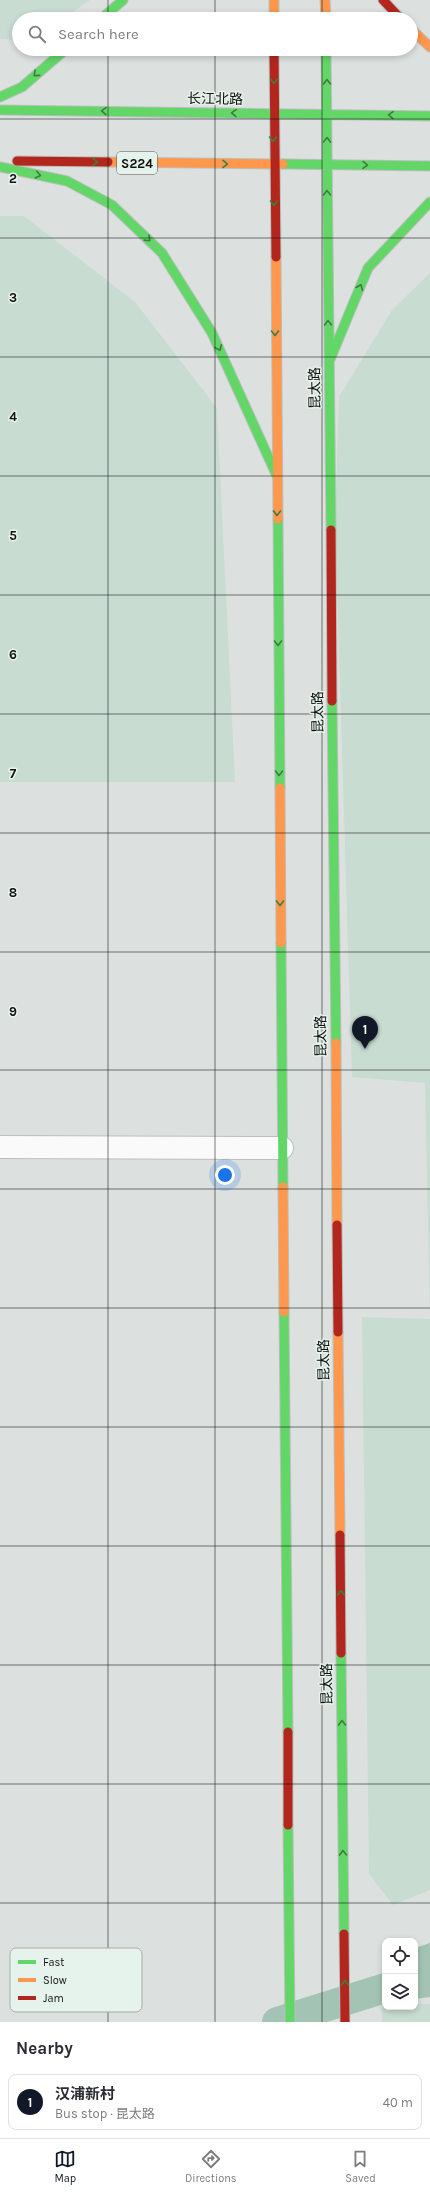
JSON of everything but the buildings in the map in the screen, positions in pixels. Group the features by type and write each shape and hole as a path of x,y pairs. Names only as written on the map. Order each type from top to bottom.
{"main road":[{"path":"109,12 123,0"},
{"path":"274,0 274,12"},
{"path":"325,0 326,12"},
{"path":"383,0 394,12"},
{"path":"418,36 430,48"},
{"path":"0,97 22,87 58,56"},
{"path":"274,56 273,114 290,2022"},
{"name":"昆太路","path":"326,56 345,2022"},
{"name":"长江北路","path":"0,110 430,116"},
{"name":"S224","path":"0,161 430,166"},
{"path":"0,167 67,182 112,205 162,253 212,333 276,474"},
{"path":"329,362 368,268 430,202"}],"street":[{"path":"0,1147 282,1148"}],"shaded area":[{"path":"0,0 90,0 73,12 12,12 12,40 0,39"},
{"path":"0,216 24,216 135,302 217,408 235,782 0,782"},
{"path":"430,273 430,1319 425,1083 352,1077 335,520 339,397 392,310"},
{"path":"362,1317 430,1319 430,1890 393,1905 369,1874"},
{"path":"430,1943 430,1997 418,1999 418,1974 418,1947"},
{"path":"418,2004 430,2004 430,2022 382,2022 382,2010 418,2010"}],"waterway":[{"path":"277,2022 382,1989"}],"traffic: fast":[{"path":"109,12 123,0"},
{"path":"0,97 22,87 58,56"},
{"path":"326,56 331,530"},
{"path":"0,110 430,116"},
{"path":"283,164 430,166"},
{"path":"0,167 67,181 112,205 162,253 212,333 276,474"},
{"path":"329,362 368,268 430,202"},
{"path":"278,519 280,788"},
{"path":"332,701 336,1043"},
{"path":"281,943 283,1187"},
{"path":"284,1312 288,1732"},
{"path":"341,1653 344,1934"},
{"path":"288,1825 290,2022"}],"traffic: slow":[{"path":"274,0 274,12"},
{"path":"325,0 326,12"},
{"path":"418,36 430,47"},
{"path":"108,162 283,164"},
{"path":"276,257 278,519"},
{"path":"280,788 281,943"},
{"path":"336,1043 337,1225"},
{"path":"283,1187 284,1312"},
{"path":"338,1332 340,1535"}],"traffic: jam":[{"path":"383,0 394,12"},
{"path":"274,56 276,257"},
{"path":"17,161 108,162"},
{"path":"331,530 332,701"},
{"path":"337,1225 338,1332"},
{"path":"340,1535 341,1653"},
{"path":"288,1732 288,1825"},
{"path":"344,1934 345,2022"}],"place":[{"name":"汉浦新村","path":"365,1049"}]}
